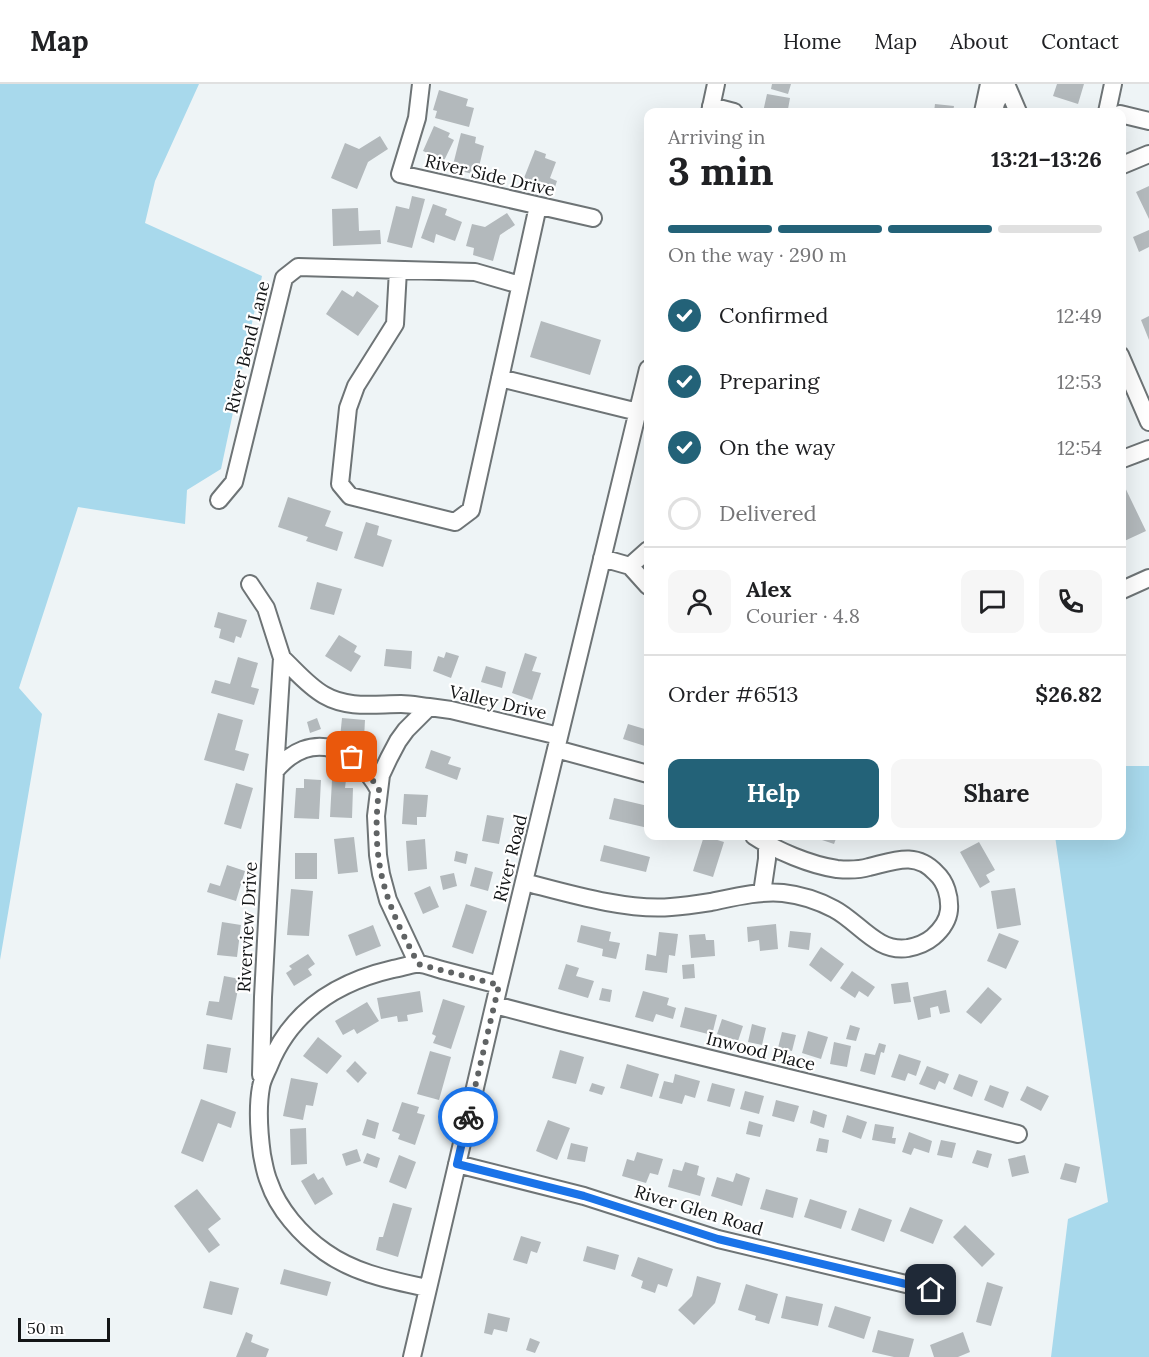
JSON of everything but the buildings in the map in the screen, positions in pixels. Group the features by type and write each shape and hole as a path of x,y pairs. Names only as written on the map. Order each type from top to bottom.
{"street":[{"name":"River Side Drive","path":"421,84 417,118 400,174 592,218"},
{"path":"710,108 716,84"},
{"path":"984,108 990,84"},
{"path":"995,108 1006,84"},
{"path":"1006,84 1016,108"},
{"path":"1113,84 1113,108"},
{"path":"1126,115 1149,121"},
{"path":"1126,164 1149,154"},
{"path":"398,270 395,324 356,386 348,408 340,484 350,496 455,522 471,510 538,206"},
{"name":"River Bend Lane","path":"219,500 234,482 284,278 298,267 475,272 520,285"},
{"path":"1126,370 1149,422"},
{"path":"501,378 642,412"},
{"name":"River Road","path":"411,1357 602,558 642,412"},
{"path":"1126,458 1149,449"},
{"path":"630,566 644,554"},
{"path":"602,558 630,566 644,582"},
{"path":"1126,588 1149,578"},
{"name":"Riverview Drive","path":"250,584 266,608 282,658 262,997 259,1135 265,1171 269,1184 289,1218 323,1251 358,1271 427,1288"},
{"name":"Valley Drive","path":"282,658 322,694 334,700 349,704 404,704 451,710 558,742 644,773"},
{"name":"Valley Drive","path":"418,964 393,912 381,874 376,816 381,775 398,741 429,707"},
{"path":"275,771 290,756 303,749 328,748 352,757 364,767 379,790"},
{"path":"524,882 572,894 640,906 668,907 762,893 784,894 806,898 836,910 883,945 896,948 917,946 928,941 938,932 949,914 948,895 944,884 929,866 918,861 893,860 867,868 836,869 791,855 760,840"},
{"path":"760,840 767,859 762,893"},
{"path":"261,1085 282,1040 295,1024 321,999 359,979 418,964 499,985"},
{"name":"Inwood Place","path":"495,1005 1018,1134"},
{"name":"River Glen Road","path":"457,1164 584,1196 718,1239 931,1290"}],"shaded area":[{"path":"0,84 199,84 155,181 145,223 262,276 221,469 187,490 185,524 78,507 19,688 42,714 0,960"},
{"path":"1126,766 1149,766 1149,1357 1051,1357 1068,1219 1108,1202 1056,840 1126,840"}],"way so far":[{"path":"352,757 364,767 379,790 376,816 381,874 388,900 418,964 499,985 468,1117"}],"route":[{"path":"468,1117 457,1164 584,1196 718,1239 931,1290"}]}
